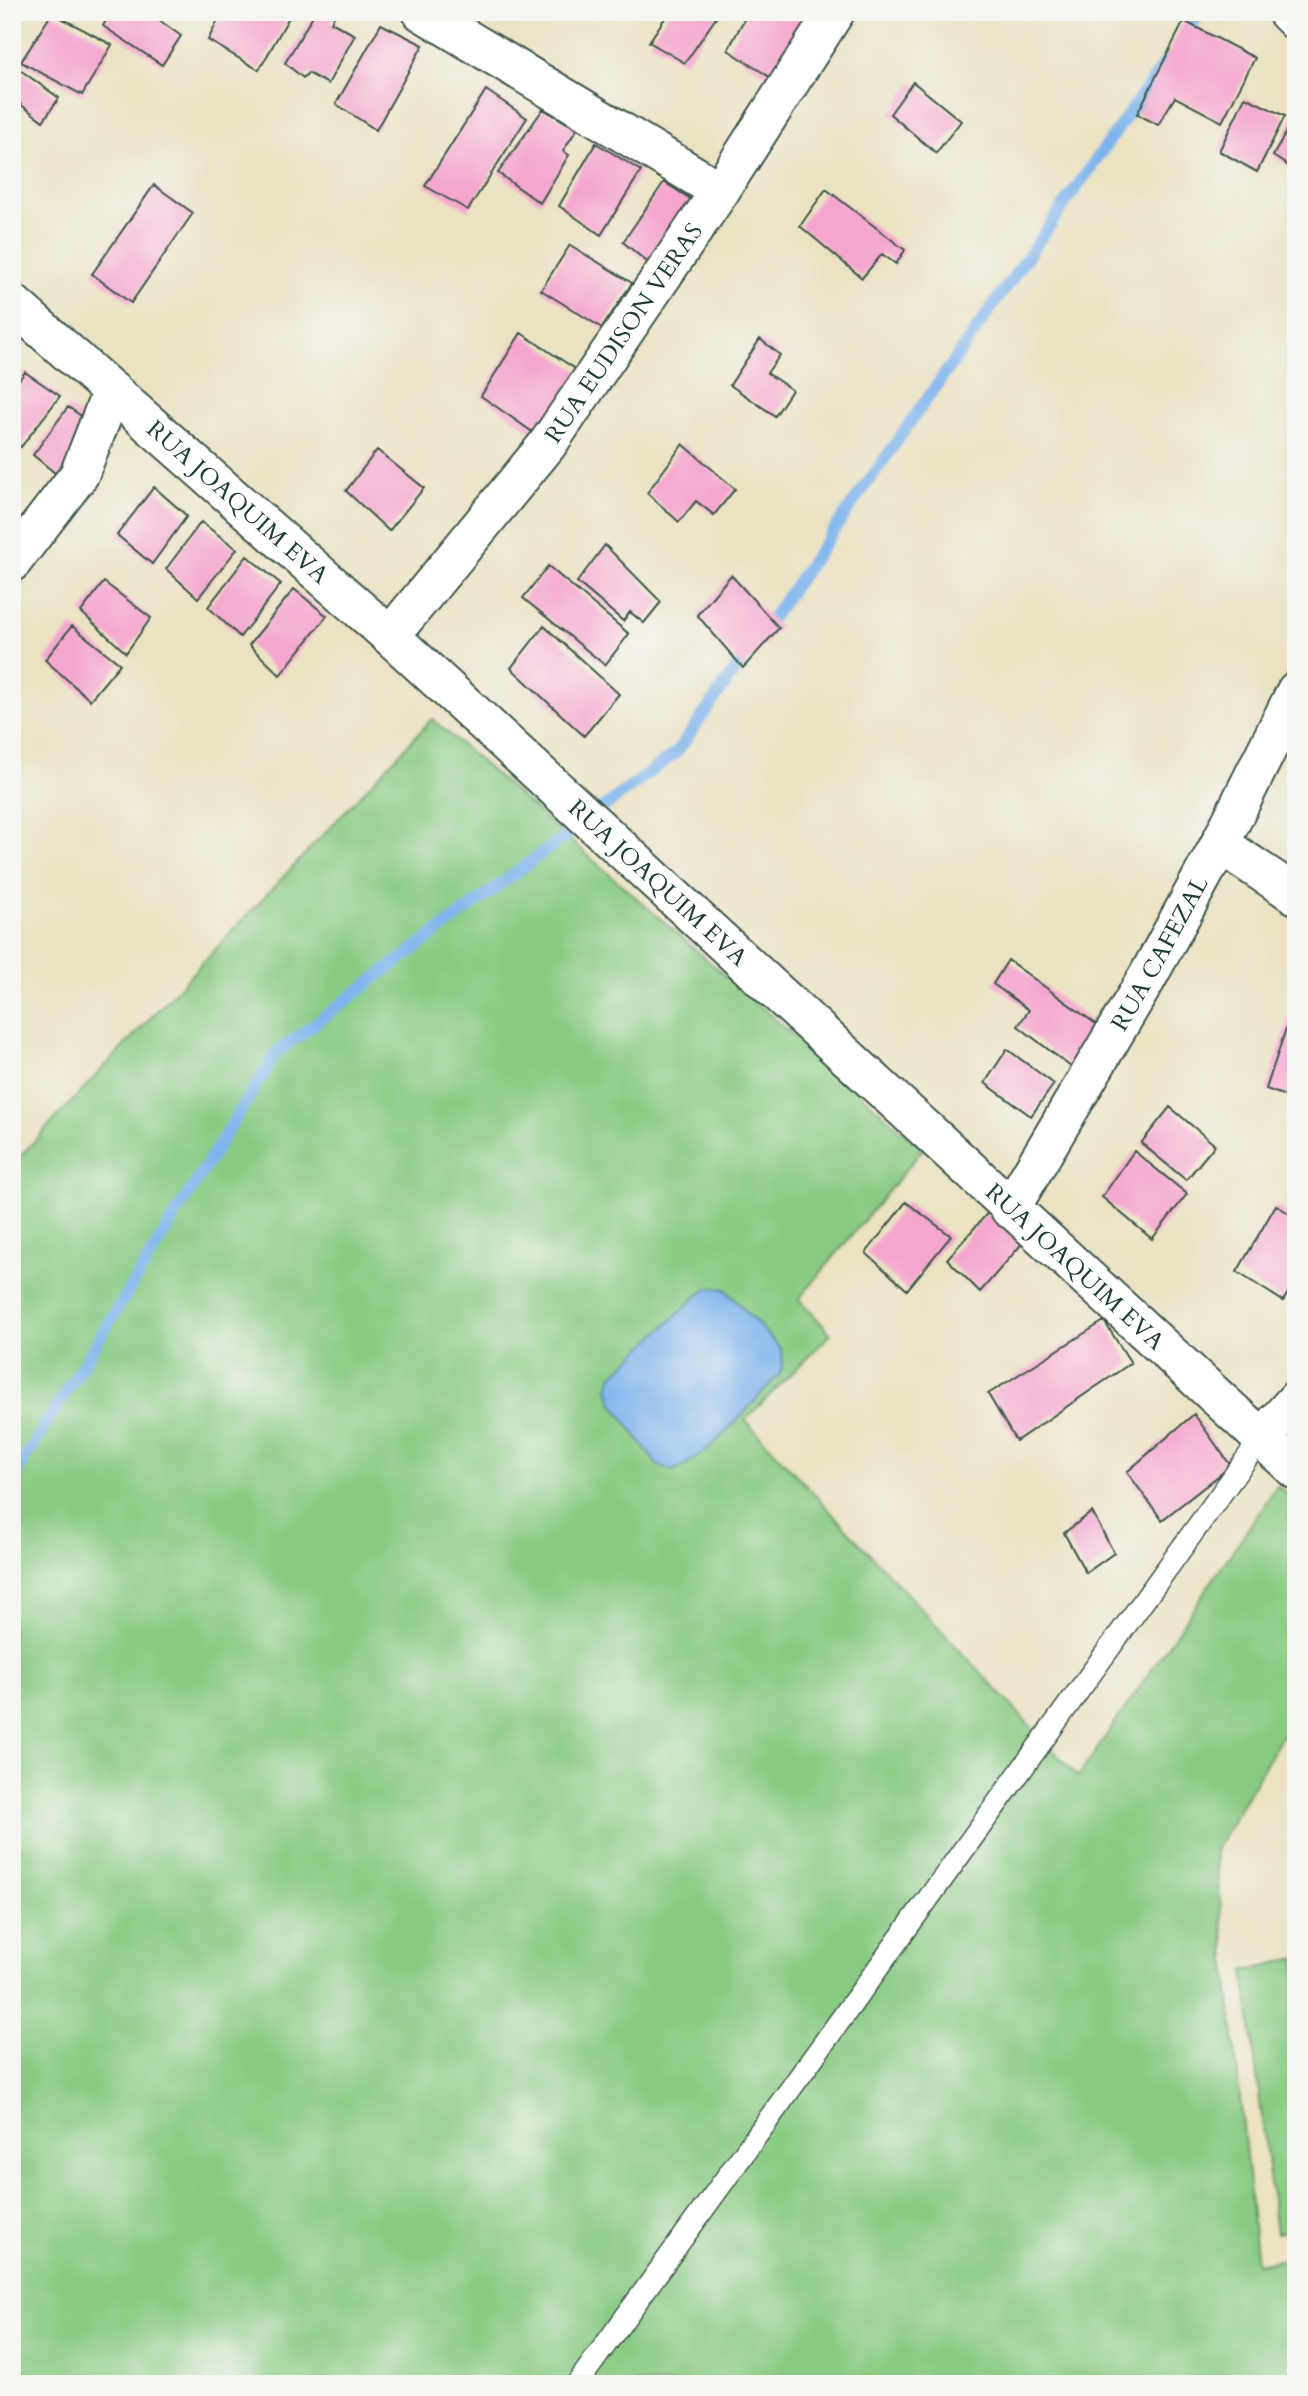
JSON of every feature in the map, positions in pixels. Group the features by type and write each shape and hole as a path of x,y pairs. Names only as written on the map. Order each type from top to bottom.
{"street":[{"path":"422,12 720,191"},
{"name":"RUA EUDISON VERAS","path":"390,636 547,444 720,191 835,12"},
{"path":"1287,12 1296,21"},
{"name":"RUA JOAQUIM EVA","path":"12,303 390,636 1260,1440 1296,1470"},
{"path":"12,562 79,475 112,391"},
{"name":"RUA CAFEZAL","path":"1010,1209 1147,978 1220,844 1296,691"},
{"path":"1220,844 1296,895"},
{"path":"1260,1440 1296,1400"}],"lane":[{"path":"577,2384 1260,1440"}],"green space":[{"path":"432,719 923,1149 799,1299 831,1334 745,1420 1078,1777 1277,1486 1296,1501 1296,1712 1215,1851 1257,2264 1296,2257 1296,2384 12,2384 12,1165"},
{"path":"1296,1958 1296,2229 1276,2233 1244,1971"}],"water":[{"path":"710,1288 725,1289 781,1349 783,1362 780,1374 717,1441 673,1471 657,1465 612,1402 608,1388 613,1375 698,1295"}],"building":[{"path":"111,12 148,12 181,36 162,65 103,26"},
{"path":"222,12 292,12 259,70 208,40"},
{"path":"315,12 337,12 331,22 355,35 328,84 308,73 303,78 285,63"},
{"path":"669,12 720,12 685,63 649,42"},
{"path":"748,12 815,12 776,81 728,50"},
{"path":"52,13 112,45 82,95 21,62"},
{"path":"1184,21 1255,58 1222,122 1175,97 1158,125 1137,114"},
{"path":"381,24 423,45 376,130 336,104"},
{"path":"16,67 59,98 43,121 12,98 12,73"},
{"path":"913,82 961,121 936,153 890,114"},
{"path":"486,90 527,118 468,210 425,186"},
{"path":"1245,97 1285,116 1257,172 1219,151"},
{"path":"543,109 577,129 563,151 569,155 540,203 498,173"},
{"path":"1296,114 1296,171 1273,156"},
{"path":"596,143 641,171 601,235 559,206"},
{"path":"664,182 703,207 658,271 623,242"},
{"path":"154,185 193,213 131,303 92,274"},
{"path":"826,189 905,250 896,264 882,254 862,278 800,226"},
{"path":"570,245 632,283 602,328 541,290"},
{"path":"521,333 586,376 541,438 481,396"},
{"path":"760,339 780,355 767,373 792,390 775,416 730,385"},
{"path":"25,372 60,396 21,447 12,440 12,389"},
{"path":"68,407 96,426 60,477 33,455"},
{"path":"683,444 735,489 714,515 696,501 679,522 647,493"},
{"path":"377,450 424,488 389,531 346,491"},
{"path":"154,487 187,516 152,564 117,535"},
{"path":"201,522 237,549 198,598 166,569"},
{"path":"605,545 661,602 644,623 630,612 623,621 577,582"},
{"path":"247,556 281,584 240,637 208,607"},
{"path":"548,566 629,634 605,665 523,598"},
{"path":"731,575 779,628 743,668 697,615"},
{"path":"104,582 151,618 126,653 81,612"},
{"path":"294,589 327,616 280,675 249,645"},
{"path":"72,626 120,664 90,700 45,660"},
{"path":"544,626 619,694 584,736 511,668"},
{"path":"1008,960 1100,1027 1071,1067 1018,1026 1029,1010 993,984"},
{"path":"1296,1001 1296,1100 1266,1089"},
{"path":"1007,1049 1054,1084 1031,1116 985,1083"},
{"path":"1170,1107 1215,1145 1186,1180 1141,1143"},
{"path":"1134,1151 1187,1194 1152,1239 1102,1197"},
{"path":"906,1202 951,1236 907,1290 866,1253"},
{"path":"1276,1205 1296,1218 1296,1280 1283,1301 1237,1272"},
{"path":"992,1208 1027,1238 980,1292 947,1259"},
{"path":"1104,1321 1131,1363 1016,1441 988,1394"},
{"path":"1194,1414 1231,1466 1162,1520 1127,1472"},
{"path":"1092,1512 1114,1553 1086,1573 1064,1533"}],"waterway":[{"path":"1183,38 1201,12"},
{"path":"762,632 1166,61"},
{"path":"12,1479 276,1053 677,752 748,652"}]}
